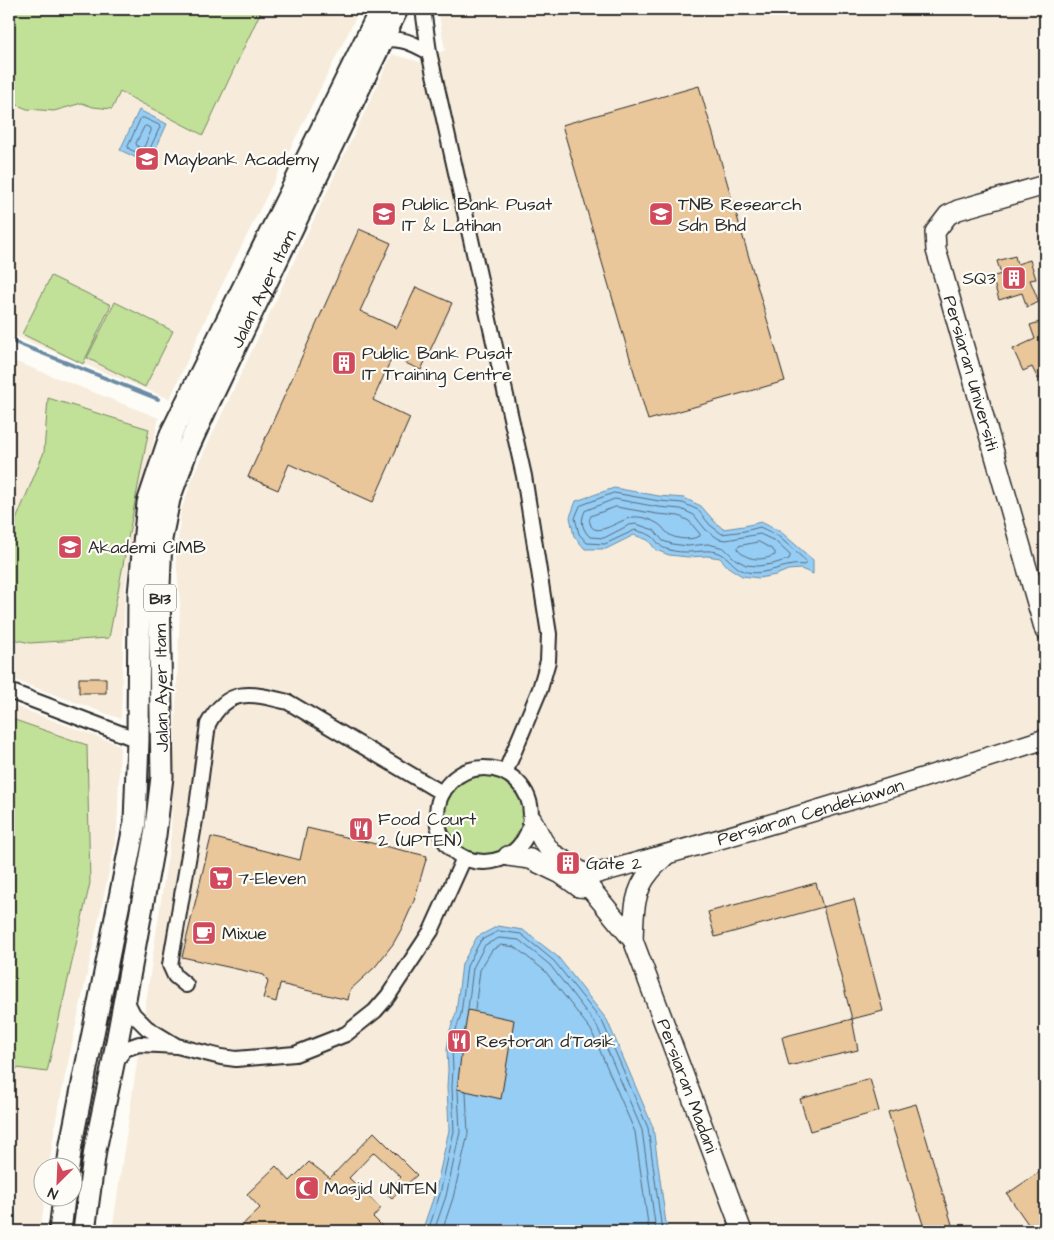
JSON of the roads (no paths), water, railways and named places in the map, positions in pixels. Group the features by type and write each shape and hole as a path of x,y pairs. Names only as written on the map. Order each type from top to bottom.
{"main road":[{"name":"Jalan Ayer Itam","path":"69,1158 135,822 138,740 139,594 148,503 171,434 381,9"},
{"name":"Jalan Ayer Itam","path":"84,1231 95,1150 113,1064 155,835 162,776 159,586 161,539 168,499 186,452 208,404 397,9"},
{"path":"60,1231 63,1208"}],"street":[{"path":"423,9 429,52 524,476 549,634 548,661 540,689 505,773"},
{"path":"383,39 411,42 429,52"},
{"name":"Persiaran Universiti","path":"1045,185 958,210 948,216 935,232 936,250 1045,631"},
{"path":"9,691 138,740"},
{"path":"186,985 175,976 170,965 196,814 208,724 214,713 225,702 234,697 245,695 264,696 288,702 442,793"},
{"path":"1038,741 1045,730"},
{"name":"Persiaran Cendekiawan","path":"585,884 666,855 873,794 1038,741"},
{"path":"532,820 526,838 521,845 508,856 491,862 473,861 464,858 451,848 441,834 437,818 442,793 452,781 473,770 489,768 505,773 524,790 530,805 532,820 552,853 570,864 633,940"},
{"path":"633,940 634,909 638,891 648,873 666,855"},
{"path":"508,856 530,859 585,884"},
{"path":"113,1064 125,1049 139,1044 177,1046 236,1059 296,1054 346,1034 375,1012 388,996 431,931 464,858"},
{"name":"Persiaran Madani","path":"633,940 742,1231"},
{"path":"125,997 133,1014 147,1028 177,1046"}],"water":[{"path":"139,110 167,124 149,164 120,150"},
{"path":"614,488 659,496 684,498 701,506 723,529 761,522 781,532 813,560 813,574 801,569 788,570 776,575 759,578 742,576 728,567 720,558 669,555 656,550 648,540 634,535 606,549 585,549 574,536 570,517 576,501"},
{"path":"498,926 523,930 558,957 607,1020 653,1127 667,1231 422,1231 435,1193 449,1130 447,1050 450,1030 456,1013 462,964 477,937"}],"waterway":[{"path":"9,340 158,399"}],"place":[{"name":"Maybank Academy","path":"147,159"},
{"name":"Public Bank Pusat IT & Latihan","path":"384,214"},
{"name":"TNB Research Sdn Bhd","path":"661,214"},
{"name":"SQ3","path":"1014,278"},
{"name":"Public Bank Pusat IT Training Centre","path":"344,363"},
{"name":"Akademi CIMB","path":"70,547"},
{"name":"Food Court 2 (UPTEN)","path":"361,829"},
{"name":"Gate 2","path":"568,863"},
{"name":"7-Eleven","path":"221,878"},
{"name":"Mixue","path":"204,933"},
{"name":"Restoran d'Tasik","path":"459,1041"},
{"name":"Masjid UNITEN","path":"307,1188"}]}
